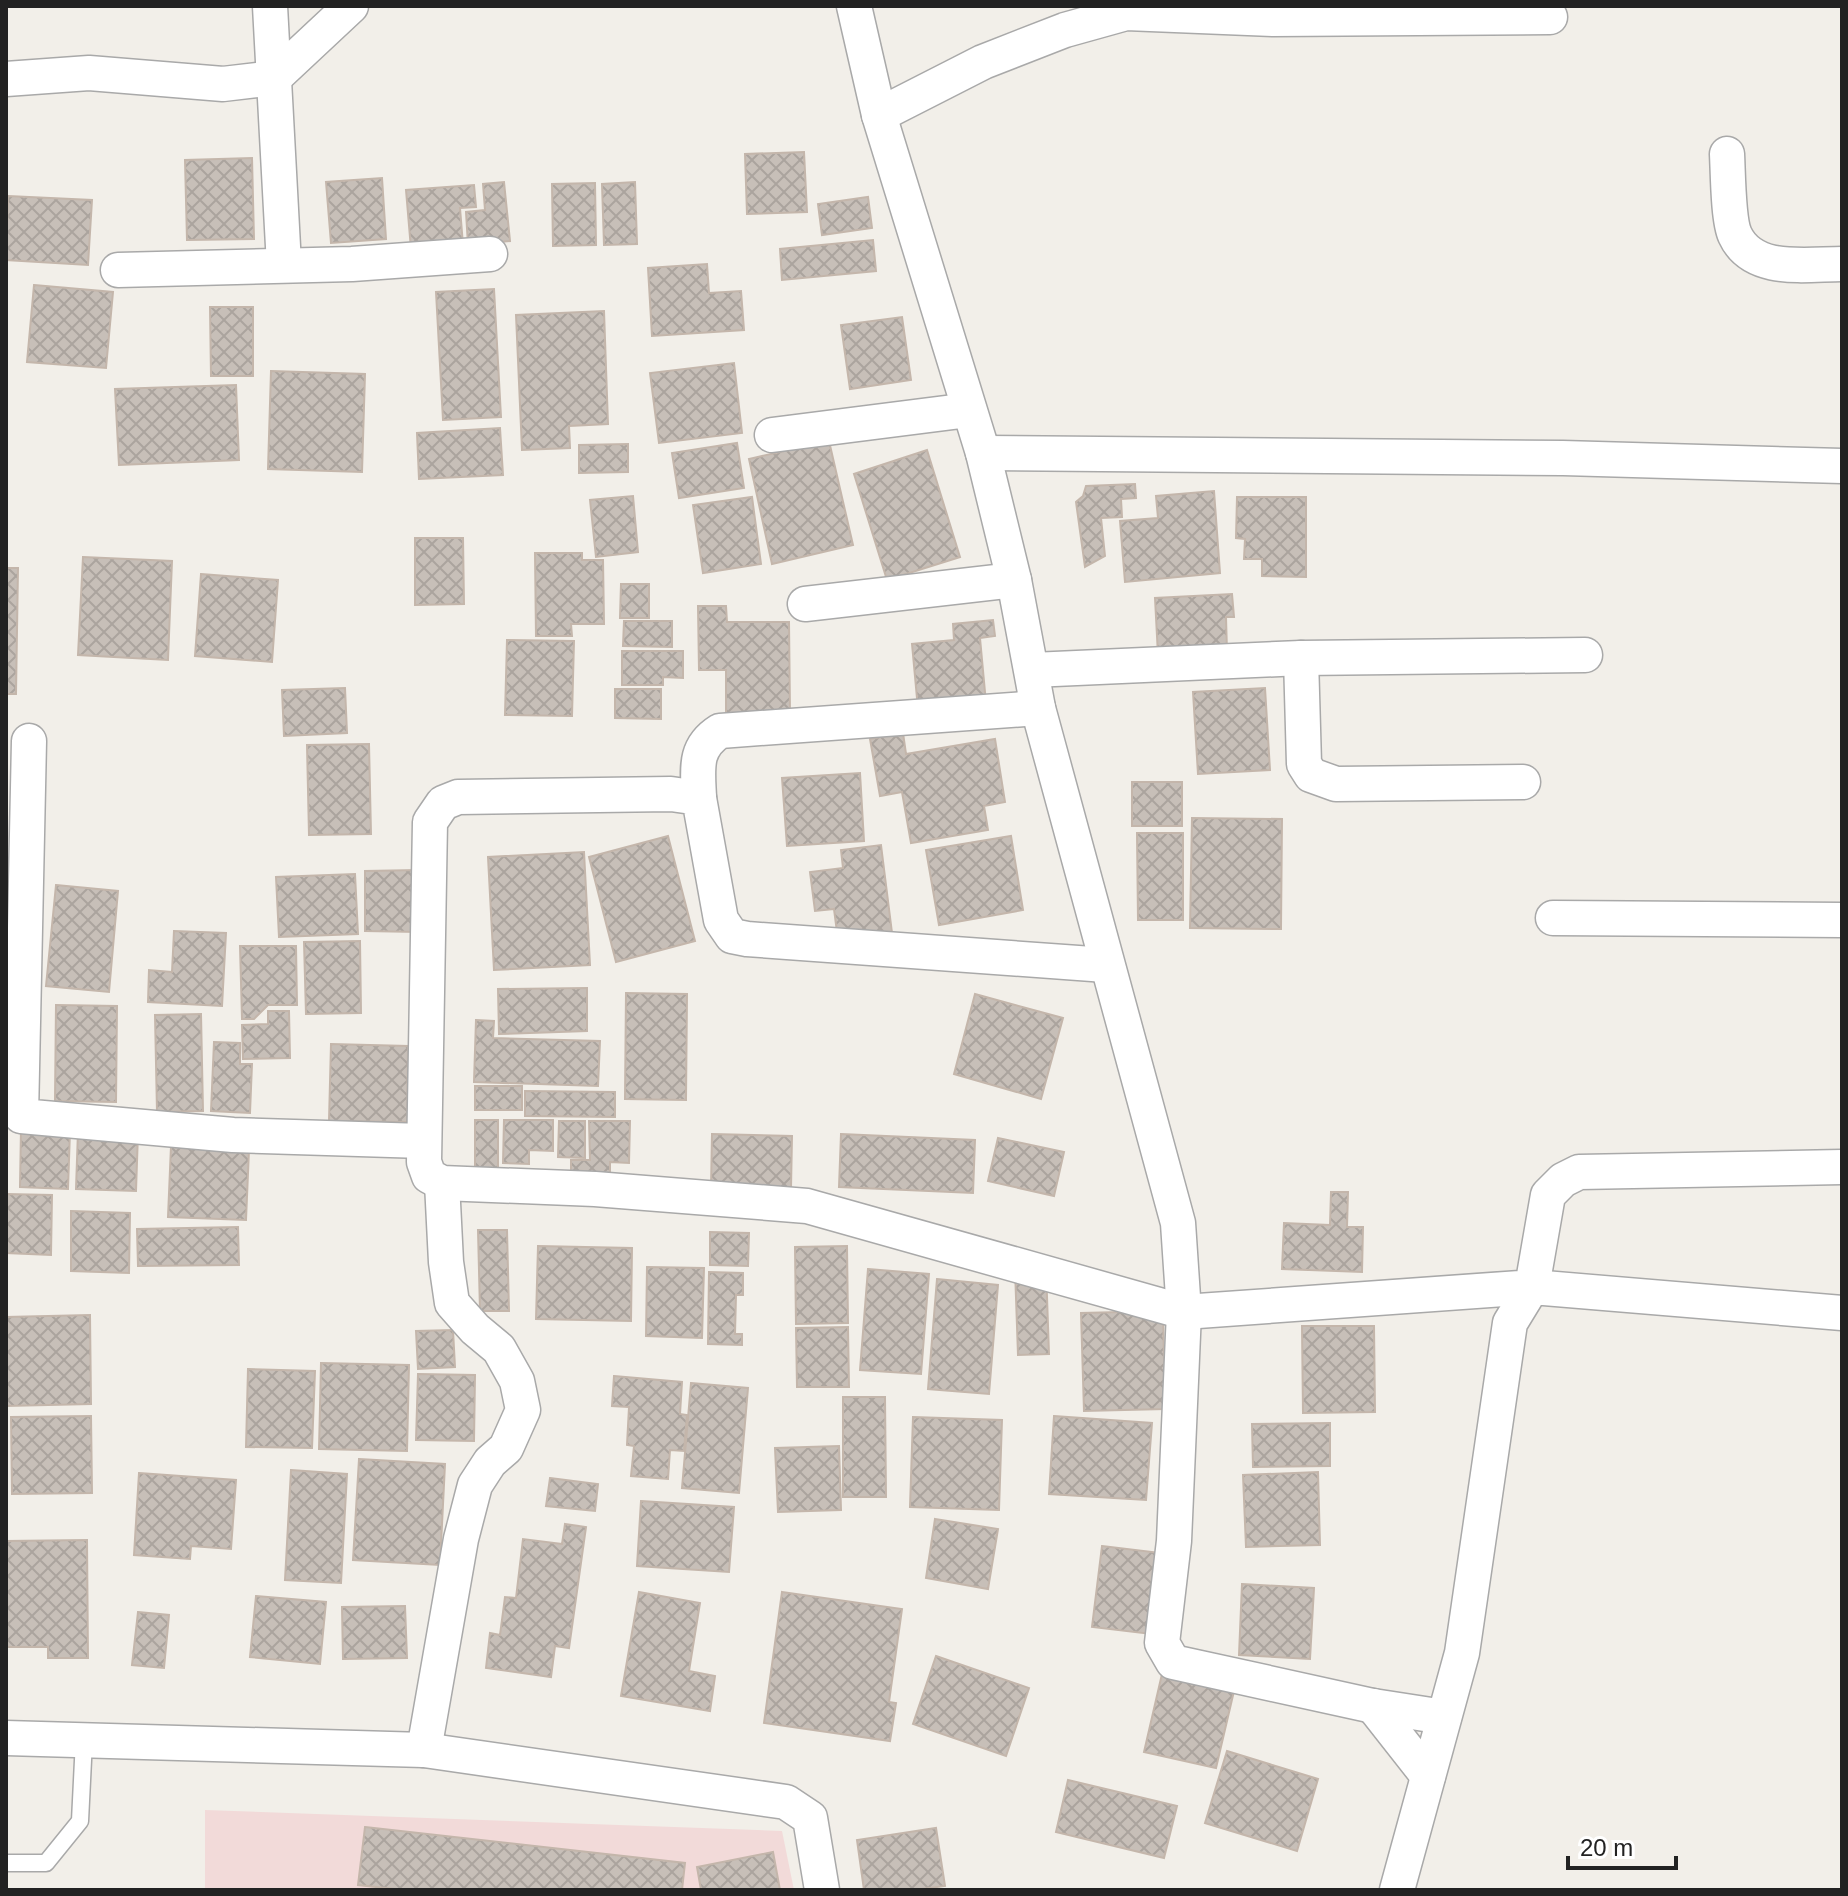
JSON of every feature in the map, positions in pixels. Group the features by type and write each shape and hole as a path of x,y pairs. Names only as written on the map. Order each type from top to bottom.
{"street":[{"path":"270,6 284,265"},
{"path":"6,79 89,73 223,84 274,78 351,6"},
{"path":"854,6 879,115 983,453 1014,580 1038,708 1178,1223 1184,1312 1174,1541 1162,1643 1173,1662 1373,1706 1444,1717"},
{"path":"879,115 983,62 1065,30 1126,13 1201,10 1273,19 1550,17"},
{"path":"1727,154 1734,233 1747,251 1770,263 1842,264"},
{"path":"118,270 352,264 490,254"},
{"path":"772,435 969,410"},
{"path":"983,453 1563,458 1842,466"},
{"path":"805,604 1014,580"},
{"path":"1032,670 1301,658 1585,655"},
{"path":"1301,658 1304,764 1311,775 1336,784 1523,782"},
{"path":"1038,708 720,731 708,738 698,758 699,798 721,920 732,936 747,939 1106,965"},
{"path":"29,741 13,1116 233,1135 423,1141"},
{"path":"699,798 671,794 458,797 443,803 430,822 423,1141 424,1162 429,1176 442,1183 595,1189 807,1206 1184,1312 1532,1287 1842,1313"},
{"path":"1553,918 1842,920"},
{"path":"1397,1890 1462,1653 1510,1323 1532,1287 1548,1195 1563,1180 1579,1172 1842,1167"},
{"path":"424,1750 461,1539 475,1485 490,1462 506,1448 523,1410 517,1381 499,1349 475,1329 452,1303 446,1262 442,1183"},
{"path":"1373,1706 1428,1776"},
{"path":"6,1738 424,1750 786,1802 810,1818 822,1890"}],"lane":[{"path":"6,1863 46,1863 80,1821 84,1740"}],"shaded area":[{"path":"205,1810 782,1831 794,1890 205,1890"}],"building":[{"path":"804,152 807,212 747,214 745,154"},
{"path":"252,158 254,239 187,240 185,160"},
{"path":"382,178 386,239 331,243 326,182"},
{"path":"504,182 510,241 468,245 466,212 485,210 483,184"},
{"path":"635,182 637,244 604,245 602,184"},
{"path":"595,183 596,245 553,246 552,184"},
{"path":"474,185 476,207 460,208 463,245 411,249 406,190"},
{"path":"8,196 92,200 88,265 6,260"},
{"path":"868,197 872,228 822,235 818,204"},
{"path":"873,240 876,271 782,280 780,249"},
{"path":"707,264 709,293 741,291 744,330 652,336 648,268"},
{"path":"34,285 113,292 106,368 27,362"},
{"path":"494,289 501,417 443,420 436,292"},
{"path":"210,307 253,307 253,376 211,376"},
{"path":"604,311 608,424 569,426 570,448 522,450 516,315"},
{"path":"902,317 911,380 850,389 841,325"},
{"path":"734,363 742,433 659,443 650,373"},
{"path":"271,371 365,374 362,472 268,469"},
{"path":"236,385 239,460 119,465 115,389"},
{"path":"500,428 503,475 419,479 417,433"},
{"path":"829,441 853,545 772,564 749,459"},
{"path":"737,443 744,488 679,498 672,453"},
{"path":"628,444 628,472 579,473 579,445"},
{"path":"927,450 960,557 887,580 854,474"},
{"path":"1135,484 1136,498 1121,499 1122,517 1101,518 1105,556 1085,567 1076,502 1083,496 1086,486"},
{"path":"1214,491 1220,573 1125,582 1120,521 1158,518 1156,496"},
{"path":"633,496 638,552 596,557 590,500"},
{"path":"752,497 761,564 703,573 693,505"},
{"path":"1237,497 1306,497 1306,577 1262,576 1262,559 1244,559 1245,539 1236,538"},
{"path":"415,538 463,538 464,604 415,605"},
{"path":"535,553 582,553 582,560 603,560 604,624 571,624 572,636 536,636"},
{"path":"83,557 172,561 168,660 78,655"},
{"path":"6,568 18,568 16,694 6,694"},
{"path":"201,574 278,580 272,662 195,656"},
{"path":"621,584 649,584 649,618 620,618"},
{"path":"1232,594 1234,617 1226,617 1227,652 1158,655 1155,598"},
{"path":"698,606 726,606 727,622 789,622 790,714 726,714 726,670 699,670"},
{"path":"993,620 995,636 980,638 986,703 918,709 912,644 954,640 953,624"},
{"path":"624,621 672,621 672,647 623,646"},
{"path":"507,640 574,641 572,716 505,715"},
{"path":"622,651 683,651 683,678 663,677 663,685 622,685"},
{"path":"345,688 347,733 284,736 282,690"},
{"path":"1265,688 1270,770 1198,774 1193,692"},
{"path":"615,689 661,689 661,719 615,718"},
{"path":"903,733 906,754 995,739 1005,802 984,806 988,830 911,843 902,792 880,796 870,739"},
{"path":"369,744 371,834 309,835 307,745"},
{"path":"860,773 864,841 787,846 782,778"},
{"path":"1132,782 1182,782 1182,826 1132,826"},
{"path":"1192,818 1282,819 1281,929 1190,928"},
{"path":"1137,833 1183,833 1183,920 1138,920"},
{"path":"668,836 695,941 616,962 589,857"},
{"path":"1011,836 1023,910 939,925 926,850"},
{"path":"881,845 892,933 838,940 834,909 815,911 810,872 843,868 841,850"},
{"path":"584,852 590,965 494,970 488,857"},
{"path":"418,870 418,932 365,931 365,871"},
{"path":"355,874 358,934 279,937 276,877"},
{"path":"56,885 118,891 109,992 46,986"},
{"path":"174,931 226,933 222,1006 148,1002 149,970 172,972"},
{"path":"360,941 361,1013 306,1014 304,942"},
{"path":"240,946 296,946 297,1005 268,1005 254,1019 242,1019"},
{"path":"587,988 587,1031 499,1034 498,989"},
{"path":"626,993 687,994 686,1100 625,1099"},
{"path":"975,994 1063,1018 1041,1099 954,1074"},
{"path":"56,1005 117,1006 116,1102 55,1101"},
{"path":"268,1011 289,1011 290,1058 243,1059 242,1025 268,1024"},
{"path":"201,1014 203,1111 157,1112 155,1015"},
{"path":"476,1020 494,1021 493,1038 600,1041 598,1086 474,1082"},
{"path":"214,1042 240,1043 240,1064 252,1064 250,1113 211,1111"},
{"path":"331,1044 408,1046 407,1122 329,1121"},
{"path":"475,1086 522,1086 522,1110 475,1110"},
{"path":"525,1091 615,1092 615,1117 525,1116"},
{"path":"475,1120 498,1120 498,1170 475,1170"},
{"path":"504,1120 553,1120 553,1151 529,1150 529,1164 503,1163"},
{"path":"559,1121 585,1121 585,1158 558,1157"},
{"path":"589,1121 630,1121 629,1163 610,1162 610,1173 571,1173 571,1160 590,1160"},
{"path":"21,1129 70,1131 68,1189 20,1187"},
{"path":"78,1131 138,1133 136,1191 76,1189"},
{"path":"712,1134 792,1136 791,1189 711,1188"},
{"path":"841,1134 975,1140 973,1193 839,1187"},
{"path":"998,1138 1064,1152 1054,1196 988,1181"},
{"path":"171,1146 249,1150 246,1220 168,1217"},
{"path":"1331,1192 1348,1192 1347,1227 1363,1227 1362,1272 1282,1269 1284,1223 1330,1225"},
{"path":"6,1194 52,1195 51,1255 6,1253"},
{"path":"71,1211 130,1213 129,1273 71,1271"},
{"path":"238,1227 239,1265 138,1266 137,1229"},
{"path":"478,1230 507,1230 509,1311 480,1311"},
{"path":"710,1232 749,1233 748,1266 710,1265"},
{"path":"538,1246 632,1248 631,1321 536,1319"},
{"path":"847,1246 848,1323 796,1324 795,1247"},
{"path":"647,1267 704,1268 702,1338 646,1336"},
{"path":"1046,1268 1049,1354 1018,1355 1015,1269"},
{"path":"868,1269 929,1274 921,1374 860,1370"},
{"path":"709,1272 743,1273 743,1295 736,1295 735,1334 742,1334 742,1345 708,1344"},
{"path":"937,1279 998,1285 989,1394 928,1389"},
{"path":"1163,1311 1165,1409 1084,1411 1081,1313"},
{"path":"90,1315 91,1404 6,1406 6,1317"},
{"path":"1302,1326 1374,1326 1375,1412 1303,1413"},
{"path":"848,1327 849,1387 797,1387 796,1328"},
{"path":"453,1330 455,1367 418,1369 416,1331"},
{"path":"321,1363 409,1365 407,1451 319,1449"},
{"path":"248,1369 315,1371 312,1448 246,1447"},
{"path":"418,1374 475,1375 474,1441 416,1440"},
{"path":"614,1376 682,1382 680,1414 687,1415 684,1451 670,1450 668,1479 631,1476 634,1446 627,1445 629,1407 612,1406"},
{"path":"691,1383 748,1388 739,1493 682,1488"},
{"path":"843,1397 885,1397 886,1497 843,1497"},
{"path":"91,1416 92,1493 12,1494 11,1417"},
{"path":"1054,1416 1152,1423 1146,1500 1049,1494"},
{"path":"913,1417 1002,1420 999,1510 910,1507"},
{"path":"1330,1423 1330,1466 1253,1467 1252,1424"},
{"path":"839,1446 841,1510 778,1512 775,1448"},
{"path":"359,1459 445,1464 440,1565 353,1560"},
{"path":"291,1470 347,1474 341,1583 285,1580"},
{"path":"1318,1472 1320,1545 1246,1547 1243,1475"},
{"path":"139,1473 236,1480 231,1549 191,1546 190,1559 134,1555"},
{"path":"550,1478 598,1484 595,1511 546,1506"},
{"path":"641,1501 734,1507 729,1572 637,1566"},
{"path":"935,1519 998,1529 988,1589 926,1578"},
{"path":"565,1524 586,1527 569,1648 555,1646 551,1677 486,1668 490,1633 500,1635 505,1597 516,1598 523,1539 562,1544"},
{"path":"87,1540 88,1658 48,1658 48,1647 6,1647 6,1541"},
{"path":"1102,1546 1161,1553 1151,1634 1092,1627"},
{"path":"1242,1584 1314,1588 1310,1659 1239,1655"},
{"path":"639,1592 700,1603 689,1671 715,1676 710,1711 621,1696"},
{"path":"782,1592 902,1609 889,1702 896,1703 890,1741 764,1723"},
{"path":"256,1596 326,1602 320,1664 250,1657"},
{"path":"405,1606 407,1658 343,1659 342,1607"},
{"path":"138,1612 169,1615 164,1668 132,1665"},
{"path":"936,1656 1029,1688 1006,1756 913,1724"},
{"path":"1162,1674 1234,1691 1216,1768 1144,1752"},
{"path":"1227,1751 1318,1779 1297,1851 1205,1823"},
{"path":"1068,1780 1177,1806 1164,1858 1056,1832"},
{"path":"365,1827 685,1863 682,1890 404,1890 358,1885"},
{"path":"936,1828 945,1886 915,1890 864,1890 857,1840"},
{"path":"773,1852 780,1890 701,1890 697,1867"}]}
